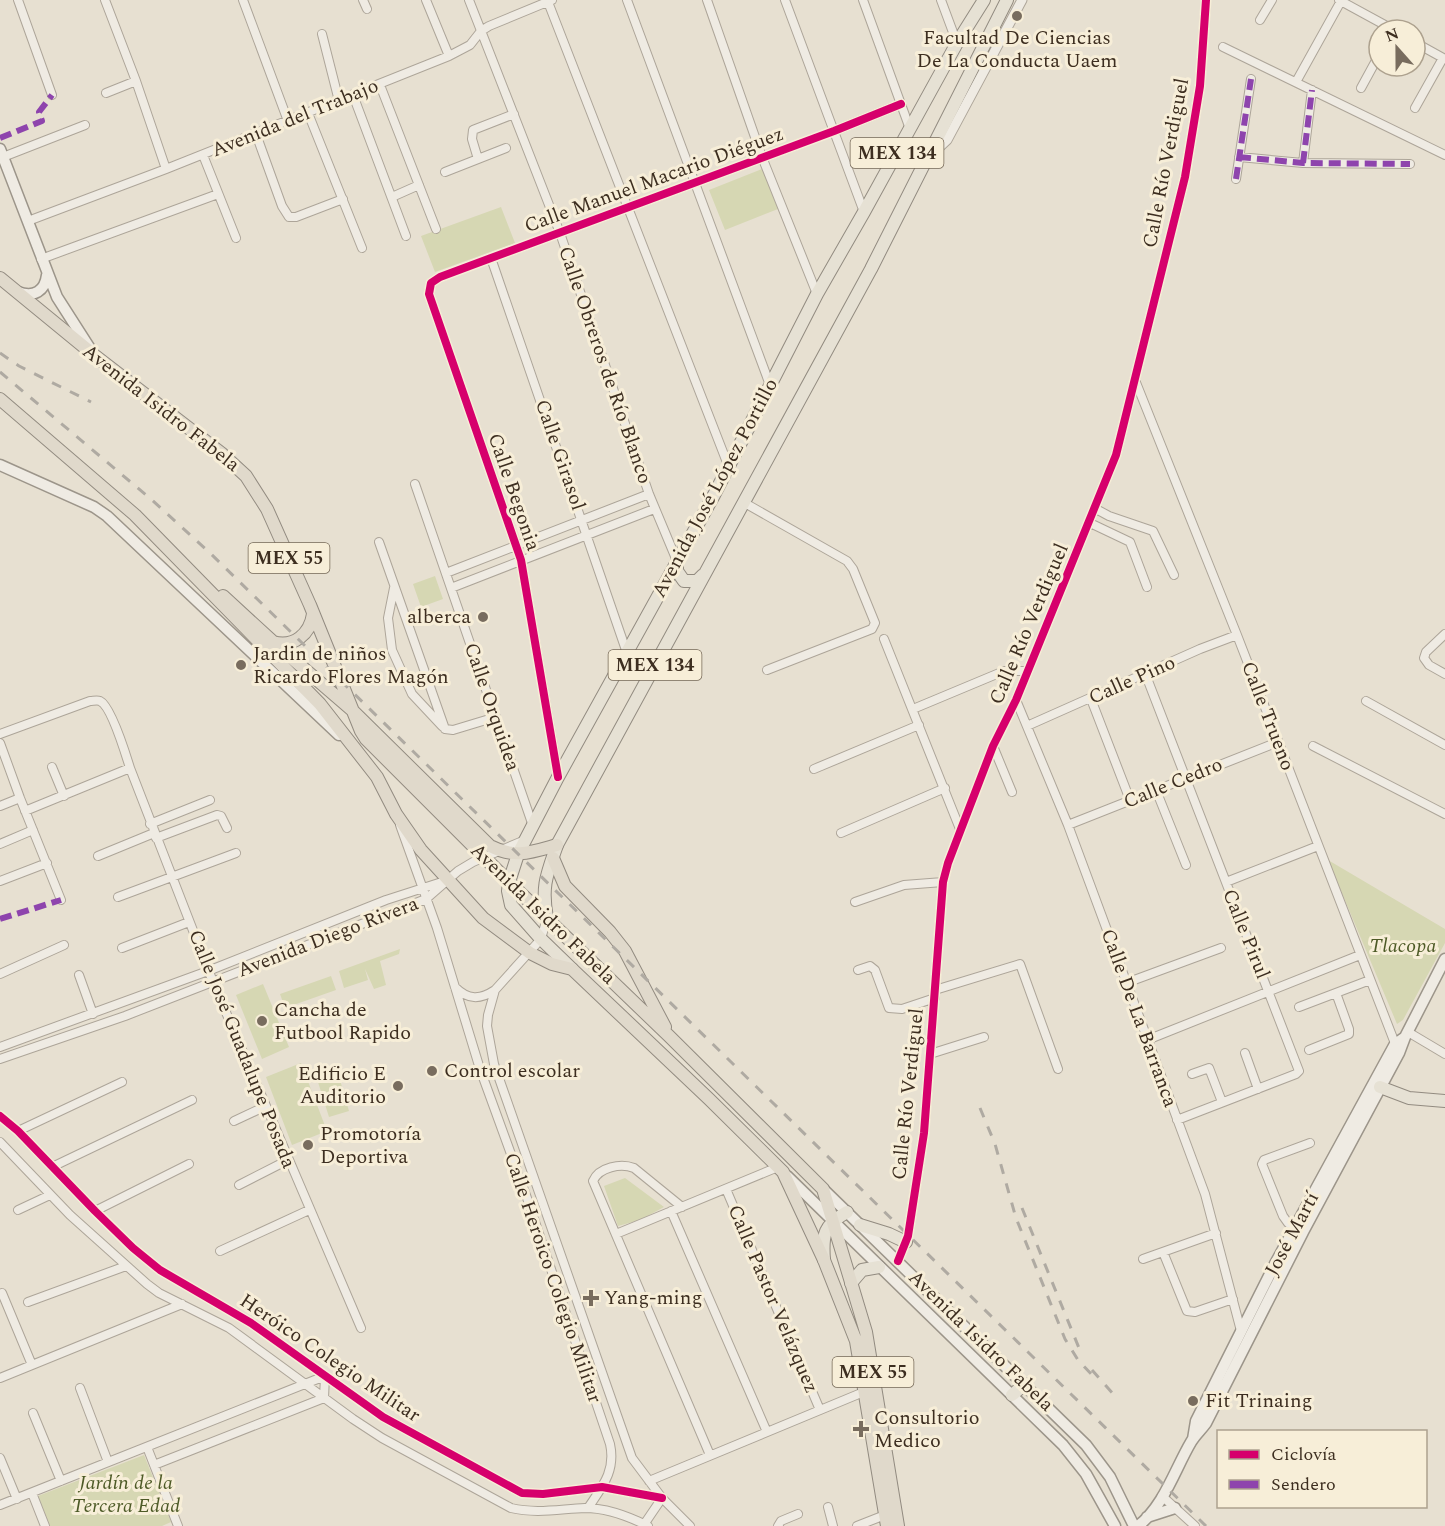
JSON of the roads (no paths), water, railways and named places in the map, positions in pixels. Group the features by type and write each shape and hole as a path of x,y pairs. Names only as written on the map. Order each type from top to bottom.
{"highway":[{"name":"Avenida Isidro Fabela","path":"0,279 221,453 246,476 267,509 366,739 823,1189"},
{"name":"Avenida Isidro Fabela","path":"0,399 135,515 320,704 377,777 396,814 421,850 483,918 530,953 552,964 572,969 780,1170"},
{"path":"172,552 352,710 490,846 518,854 557,845"},
{"path":"272,641 285,644 301,637 310,628 313,614"},
{"path":"553,858 565,886 610,932 625,951 669,1036"},
{"name":"MEX 55","path":"780,1170 824,1260 853,1331 866,1391 886,1521"},
{"path":"823,1189 832,1221"},
{"name":"MEX 55","path":"832,1221 869,1349 898,1526"}],"main road":[{"name":"Avenida José López Portillo","path":"572,969 513,910 509,900 509,882 518,854 677,561 817,294 957,43 984,0"},
{"name":"Avenida José López Portillo","path":"548,918 544,899 545,880 557,845 870,269 1007,0"},
{"path":"2,153 47,274 66,313 94,355"},
{"path":"18,292 28,295 36,294 43,288 47,274"},
{"name":"MEX 55","path":"0,465 94,507 107,516 356,752"},
{"path":"677,561 677,571 684,581 693,582 703,575"},
{"name":"José Martí","path":"1136,1526 1147,1517 1162,1496 1193,1439 1206,1423 1248,1341 1299,1230 1445,958"},
{"name":"José Martí","path":"1193,1439 1196,1421 1242,1331 1380,1087 1397,1048"},
{"path":"1380,1087 1409,1098 1445,1101"},
{"name":"Avenida Isidro Fabela","path":"780,1170 1075,1458 1099,1494 1115,1526"},
{"name":"Avenida Isidro Fabela","path":"823,1189 1068,1427 1098,1461 1119,1492 1136,1526"},
{"path":"824,1260 824,1239 827,1228 832,1221 847,1212"},
{"path":"860,1225 906,1242"},
{"path":"851,1283 862,1270 879,1268"},
{"path":"1012,1395 1024,1384"},
{"path":"1147,1517 1175,1508"}],"street":[{"path":"18,0 52,95"},
{"path":"105,0 166,169"},
{"path":"243,0 288,121"},
{"path":"363,0 367,9"},
{"path":"426,0 449,56"},
{"name":"Calle Obreros de Río Blanco","path":"469,0 560,233 654,509 677,561"},
{"path":"627,0 770,385"},
{"path":"707,0 762,157 817,294"},
{"path":"785,0 864,212"},
{"path":"863,0 910,129"},
{"path":"941,0 957,43"},
{"path":"928,159 947,140 1022,0"},
{"name":"Calle Río Verdiguel","path":"898,1261 909,1236 924,1133 943,882 960,830 993,746 1016,700 1096,509 1116,455 1185,177 1200,86 1206,0"},
{"path":"1260,20 1272,0"},
{"path":"550,1 728,465"},
{"name":"Avenida del Trabajo","path":"28,221 256,134 449,56 470,45 481,31 550,1"},
{"path":"1296,82 1340,1 1372,18"},
{"path":"322,34 339,101"},
{"path":"1223,47 1445,155"},
{"path":"1415,108 1444,58 1427,49"},
{"path":"1361,88 1367,77"},
{"path":"1236,180 1251,80"},
{"path":"106,93 136,81"},
{"path":"380,85 436,228"},
{"path":"1303,163 1312,90"},
{"path":"353,95 406,236"},
{"name":"Calle Manuel Macario Diéguez","path":"429,294 430,283 435,280 901,104"},
{"path":"308,113 362,248"},
{"path":"478,159 472,139 473,130 514,114"},
{"path":"2,153 85,125"},
{"path":"256,134 282,206 289,218 343,199"},
{"path":"445,172 506,148"},
{"path":"203,154 236,238"},
{"path":"1239,157 1303,163 1410,164"},
{"path":"392,196 419,185"},
{"path":"41,259 218,194"},
{"name":"Calle Girasol","path":"491,258 627,653"},
{"name":"Calle Begonia","path":"429,294 521,560 558,777"},
{"name":"Calle Trueno","path":"1135,380 1237,635 1397,1048"},
{"name":"Calle Orquidea","path":"415,484 534,826"},
{"path":"446,573 649,494"},
{"path":"743,502 842,556 853,569 875,623 872,629 767,670"},
{"path":"451,588 654,509"},
{"path":"1096,509 1109,516 1153,531 1174,575"},
{"path":"1090,523 1130,542 1147,587"},
{"path":"379,542 445,729"},
{"path":"394,586 388,618 392,650 412,694 445,729 453,730 496,717"},
{"path":"1445,634 1426,652 1424,658 1445,674"},
{"name":"Calle Pino","path":"1027,726 1237,635"},
{"path":"884,639 960,830"},
{"path":"912,709 1004,671 1028,671"},
{"name":"Calle Pirul","path":"1145,674 1299,1071 1177,1120"},
{"path":"1091,699 1130,800"},
{"name":"Calle De La Barranca","path":"1016,700 1068,825 1204,1194 1242,1331 1248,1341"},
{"name":"Calle José Guadalupe Posada","path":"0,734 90,701 99,701 108,711 208,971 361,1328"},
{"path":"1366,701 1445,745"},
{"path":"814,769 919,725"},
{"name":"Calle Cedro","path":"1068,825 1278,742"},
{"path":"0,743 61,900"},
{"path":"993,746 1012,792"},
{"path":"1312,746 1445,814"},
{"path":"52,767 64,796"},
{"path":"25,811 130,768"},
{"path":"841,833 945,788"},
{"path":"1156,790 1186,865"},
{"path":"0,806 20,798"},
{"path":"150,824 210,800"},
{"name":"Calle Heroico Colegio Militar","path":"396,814 426,899 480,1069 613,1454 609,1475 588,1508"},
{"path":"98,856 217,815 221,816 227,828"},
{"path":"0,844 33,830"},
{"name":"Avenida Diego Rivera","path":"0,1059 125,1016 426,899 458,871 528,838"},
{"path":"1226,882 1318,846"},
{"path":"118,897 236,853"},
{"path":"0,881 47,863"},
{"name":"Avenida Diego Rivera","path":"0,1047 208,971 386,900 447,880"},
{"path":"855,902 904,885 943,882"},
{"path":"386,900 391,913"},
{"name":"MEX 134","path":"541,939 548,918"},
{"path":"123,948 189,922"},
{"name":"Calle Heroico Colegio Militar","path":"541,939 495,990 488,1015 488,1042 633,1458 662,1498 690,1526"},
{"path":"0,974 64,945"},
{"path":"1126,983 1221,948"},
{"path":"1147,1040 1360,955"},
{"path":"858,970 870,966 875,970 889,1008 902,1009 935,994 1020,964 1058,1069"},
{"path":"79,975 93,1014"},
{"path":"1299,1007 1370,980"},
{"path":"454,986 474,998 485,996 495,990"},
{"path":"1309,1050 1349,1034 1350,1031 1336,993"},
{"path":"1406,1034 1445,1054"},
{"path":"32,1036 36,1047"},
{"path":"930,1054 984,1037"},
{"path":"1245,1053 1258,1089"},
{"path":"1192,1074 1209,1068 1222,1102"},
{"path":"18,1131 122,1082"},
{"path":"52,1167 192,1100"},
{"path":"234,1121 266,1106"},
{"name":"Heróico Colegio Militar","path":"0,1116 18,1131 95,1211 160,1270 251,1323 383,1417 522,1493 543,1494 602,1487 662,1498"},
{"path":"1299,1230 1288,1223 1281,1212 1262,1164 1264,1160 1310,1143"},
{"name":"Heróico Colegio Militar","path":"2,1147 126,1266 159,1293 229,1328 382,1438 511,1508 533,1512 588,1508"},
{"path":"239,1185 288,1160"},
{"path":"95,1211 189,1164"},
{"path":"682,1207 634,1168 621,1166 611,1168 600,1173 593,1181 710,1455"},
{"path":"616,1234 726,1189 780,1170"},
{"name":"Calle Pastor Velázquez","path":"726,1189 820,1410"},
{"path":"18,1210 50,1195"},
{"path":"220,1251 309,1210"},
{"path":"671,1211 767,1432"},
{"path":"535,1224 549,1219"},
{"path":"1143,1259 1216,1233"},
{"path":"1163,1252 1187,1311 1195,1312 1233,1299"},
{"path":"28,1302 126,1266"},
{"path":"2,1293 32,1365"},
{"path":"0,1378 182,1304"},
{"path":"0,1505 325,1376 324,1398 154,1465"},
{"path":"592,1391 607,1385"},
{"path":"80,1388 108,1462"},
{"path":"649,1481 866,1391"},
{"path":"33,1413 61,1481"},
{"path":"147,1447 178,1526"},
{"path":"0,1458 16,1499"},
{"path":"32,1493 45,1526"},
{"path":"1162,1496 1195,1526"},
{"path":"588,1508 609,1512 645,1525 662,1498"},
{"path":"828,1507 833,1526"},
{"path":"778,1526 781,1521 798,1514"},
{"path":"858,1526 886,1521"}],"railway":[{"path":"0,353 19,366 91,402"},
{"path":"0,372 152,500 209,552 1206,1526"},
{"path":"980,1108 995,1144 1016,1218 1065,1339 1078,1360 1096,1379"},
{"path":"1022,1208 1081,1353"},
{"path":"1092,1370 1115,1396"}],"place":[{"name":"Facultad De Ciencias De La Conducta Uaem","path":"1017,16"},
{"name":"alberca","path":"483,617"},
{"name":"Jardin de niños Ricardo Flores Magón","path":"241,665"},
{"name":"Cancha de Futbool Rapido","path":"262,1021"},
{"name":"Control escolar","path":"432,1071"},
{"name":"Edificio E Auditorio","path":"398,1086"},
{"name":"Promotoría Deportiva","path":"308,1145"},
{"name":"Yang-ming","path":"591,1298"},
{"name":"Fit Trinaing","path":"1193,1401"},
{"name":"Consultorio Medico","path":"861,1429"}],"park label":[{"name":"Tlacopa","path":"1403,946"},
{"name":"Jardín de la Tercera Edad","path":"126,1494"}]}
